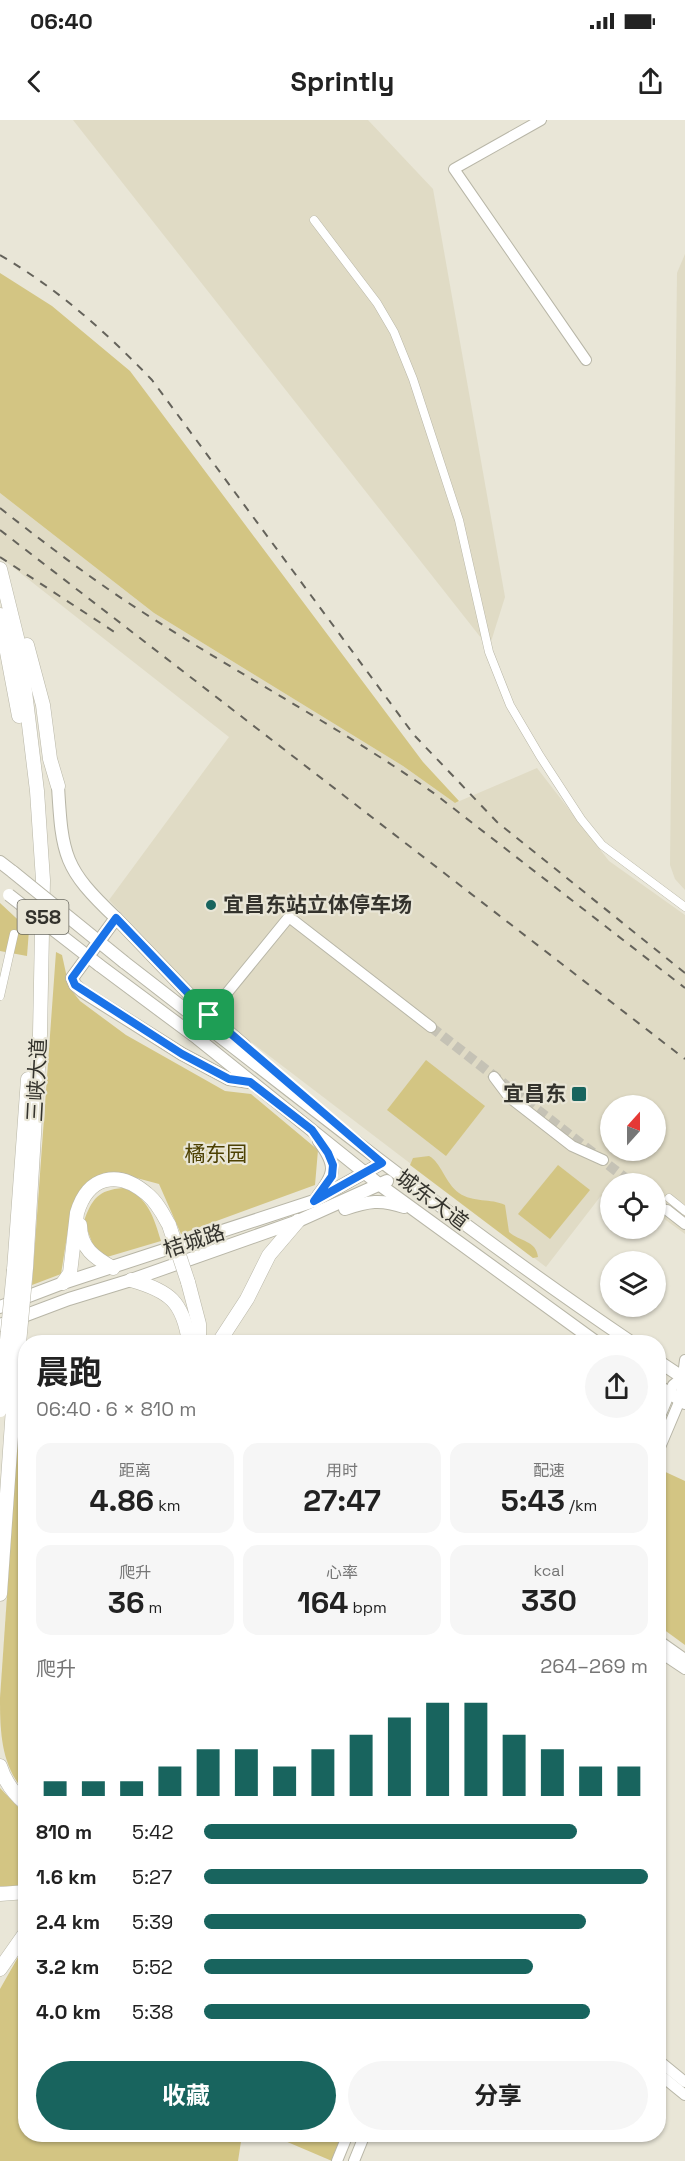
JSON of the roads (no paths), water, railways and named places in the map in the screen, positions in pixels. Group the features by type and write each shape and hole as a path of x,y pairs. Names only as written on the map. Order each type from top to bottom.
{"highway":[{"path":"0,568 15,599 43,705 50,759 58,786"},
{"name":"三峡大道","path":"0,568 20,650 37,791 43,880 40,1034 20,1269 4,1410 0,1594"},
{"name":"三峡大道","path":"0,615 22,730 35,879 32,1028 20,1269"},
{"path":"63,1283 70,1273 77,1213 90,1187 97,1182 112,1179 134,1185 148,1194 159,1206 198,1314 199,1335"},
{"path":"113,1268 98,1260 87,1250 80,1235 84,1203 95,1189 112,1184 134,1189 144,1197 167,1226"},
{"path":"224,1335 247,1299 270,1255 298,1221"},
{"path":"131,1280 150,1285 176,1302 188,1335"},
{"path":"0,1766 4,1779 18,1797"},
{"path":"0,1894 18,1893"},
{"path":"0,1899 18,1898"},
{"path":"0,1970 18,1944"}],"main road":[{"path":"58,786 65,851 70,865 87,889 209,1015 348,1135"},
{"name":"城东大道","path":"0,862 124,962 382,1163 547,1286 620,1335"},
{"name":"城东大道","path":"4,892 197,1038 380,1185 586,1335"},
{"path":"116,918 72,978 75,985 182,1054 229,1079 250,1082"},
{"path":"312,1130 328,1153 333,1165 332,1176 314,1201"},
{"name":"桔城路","path":"0,1307 63,1283 314,1201 382,1163"},
{"name":"桔城路","path":"0,1325 69,1299 131,1280 298,1221 398,1175"},
{"path":"298,1221 375,1201 393,1203 418,1212"},
{"path":"666,1366 684,1377"}],"street":[{"path":"541,120 454,169 586,360"},
{"path":"314,220 376,303 402,350 459,520 489,652 510,705 581,819 602,845 635,872 685,907"},
{"path":"209,1015 289,917 431,1027"},
{"path":"0,996 14,934"},
{"path":"494,1077 509,1097 572,1146 600,1159"},
{"path":"669,1198 685,1210"},
{"path":"667,1210 685,1224"},
{"path":"666,1431 678,1399 673,1385 684,1377 685,1360"},
{"path":"666,1412 678,1399"},
{"path":"666,1646 685,1659"},
{"path":"666,1656 685,1669"},
{"path":"666,2067 685,2082"},
{"path":"666,2080 685,2095"},
{"path":"337,2161 345,2142"},
{"path":"354,2161 362,2142"}],"tunnel":[{"path":"431,1027 619,1173"}],"railway":[{"path":"0,255 42,282 80,312 152,380 414,735 497,822 685,973"},
{"path":"0,508 125,601 363,747 435,794 685,988"},
{"path":"0,530 685,1059"},
{"path":"0,557 119,635"}],"place":[{"name":"宜昌东站立体停车场","path":"211,905"},
{"name":"宜昌东","path":"579,1094"}],"park label":[{"name":"橘东园","path":"216,1154"}]}
